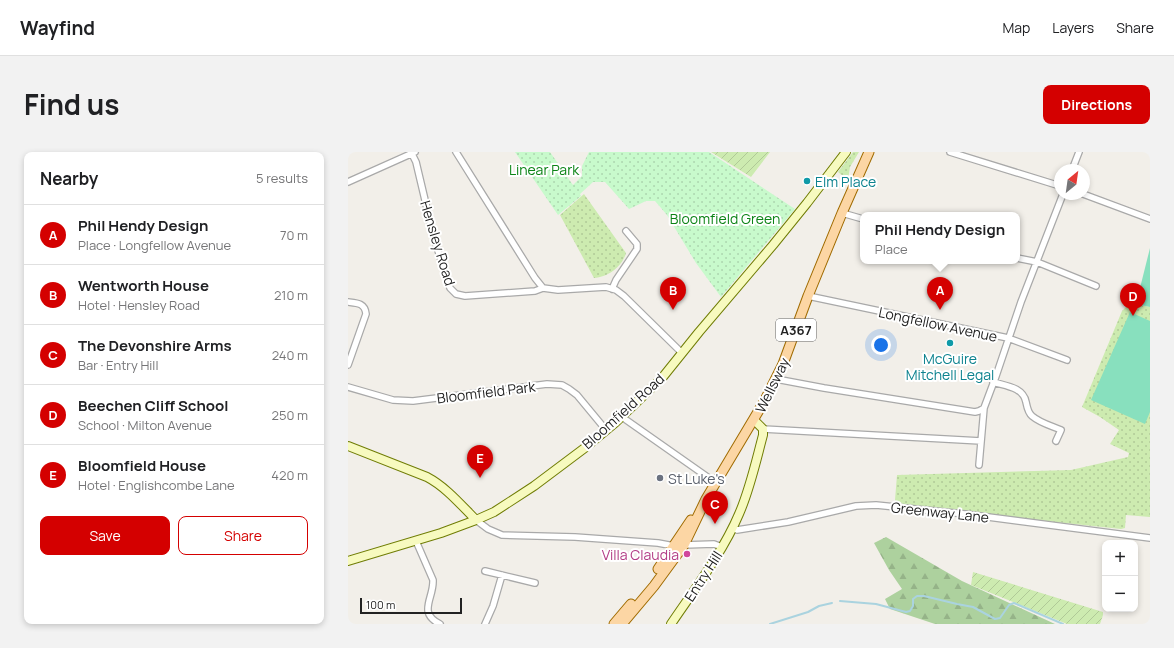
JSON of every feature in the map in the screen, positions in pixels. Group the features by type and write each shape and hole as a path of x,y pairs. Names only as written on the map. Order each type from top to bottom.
{"main road":[{"name":"Wellsway","path":"622,624 654,586 684,545 706,500 754,420 776,379 842,213 869,152"},
{"name":"Wellsway","path":"614,624 644,588 706,500"},
{"path":"674,546 684,545"}],"street":[{"path":"456,152 534,278 543,288"},
{"name":"Bloomfield Road","path":"348,561 416,541 476,520 511,502 580,451 622,417 662,378 773,245 846,152"},
{"path":"950,152 1054,184"},
{"path":"1074,164 1079,152"},
{"path":"348,182 414,153"},
{"name":"Hensley Road","path":"414,153 434,238 450,288 456,294 465,296 535,291 543,288 558,290 601,287 612,289"},
{"path":"1090,197 1150,219"},
{"path":"980,465 984,408 1008,338 1062,200"},
{"path":"842,213 860,218"},
{"path":"626,231 638,244 638,249 616,280 612,289 624,296 682,353"},
{"path":"1020,259 1037,262 1096,286"},
{"name":"Longfellow Avenue","path":"808,296 1008,338 1066,360"},
{"path":"348,302 364,306 366,314 348,365"},
{"path":"776,379 975,412 984,408"},
{"path":"993,382 1016,389 1022,393 1031,416 1061,430 1056,441"},
{"name":"Bloomfield Park","path":"348,387 393,400 414,401 547,384 562,385 577,395 606,430"},
{"path":"622,417 716,483"},
{"path":"754,420 763,429 981,441"},
{"name":"Entry Hill","path":"671,624 733,528 748,491 763,435 763,429"},
{"path":"348,446 434,480 488,530 502,535 575,537 658,543 674,546"},
{"name":"Greenway Lane","path":"733,528 737,530 788,522 856,506 876,505 965,514 1150,538"},
{"path":"416,541 434,580 434,585 428,604 428,615 440,624"},
{"path":"684,545 714,544 722,547"},
{"path":"485,571 535,583"},
{"path":"485,624 494,606 502,575"}],"green space":[{"name":"Bloomfield Green","path":"515,152 550,152 573,185 582,176 582,166 589,152 709,152 795,209 721,297 696,263 667,215 655,201 646,201 629,209 605,182 593,182 580,194 581,196 558,215"},
{"path":"711,152 770,152 751,177"},
{"path":"853,152 859,152 850,167 848,180 838,172"},
{"path":"584,194 626,253 618,267 604,276 594,278 560,215"},
{"path":"1150,248 1150,307 1136,304"},
{"path":"1136,304 1150,307 1150,517 1126,515 1125,528 1121,529 898,505 895,500 897,475 1071,470 1128,457 1129,453 1110,444 1119,430 1082,407 1122,311 1127,306"},
{"path":"1130,312 1150,321 1150,412 1145,424 1091,400"},
{"path":"886,537 962,581 1055,624 935,624 890,609 885,599 902,589 889,570 874,543"},
{"path":"973,572 1103,612 1103,615 1100,624 1067,624 971,585"}],"waterway":[{"path":"840,601 876,604 906,612 910,611 913,606 913,599 917,596 924,596 973,607 995,619 1000,618 1009,605 1014,603 1063,624"},
{"path":"770,624 808,612 819,606 832,603"}],"place":[{"name":"Elm Place","path":"807,181"},
{"name":"Wentworth House","path":"673,310"},
{"name":"Phil Hendy Design","path":"940,310"},
{"name":"Beechen Cliff School","path":"1133,316"},
{"name":"McGuire Mitchell Legal","path":"950,343"},
{"name":"Bloomfield House","path":"480,478"},
{"name":"St Luke's","path":"660,478"},
{"name":"The Devonshire Arms","path":"715,524"},
{"name":"Villa Claudia","path":"687,554"}],"park label":[{"name":"Linear Park","path":"544,169"}]}
